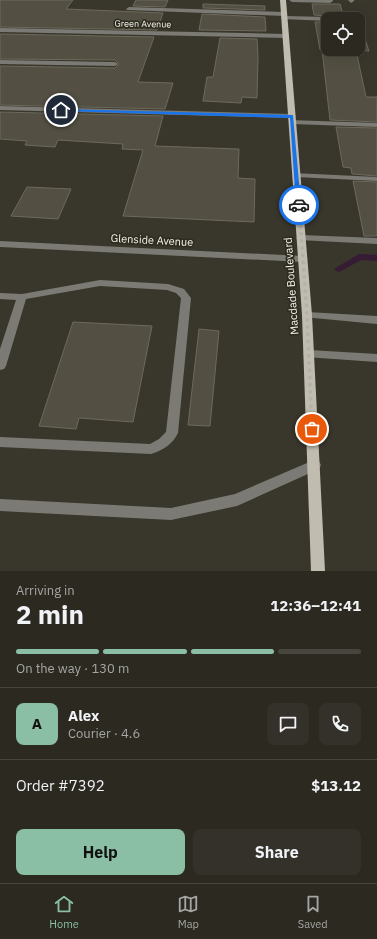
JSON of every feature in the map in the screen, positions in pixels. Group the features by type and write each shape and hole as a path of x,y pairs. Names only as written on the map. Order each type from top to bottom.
{"main road":[{"name":"Macdade Boulevard","path":"283,0 307,315 318,571"}],"street":[{"path":"292,0 330,0"},
{"path":"129,9 321,19"},
{"name":"Green Avenue","path":"0,30 286,36"},
{"path":"0,62 115,64"},
{"path":"0,108 292,119 377,125"},
{"path":"296,175 377,179"},
{"path":"301,238 377,241"},
{"name":"Glenside Avenue","path":"0,244 303,259"},
{"path":"0,296 22,297 100,283 168,287 180,291 186,298 172,433 164,443 151,449 0,442"},
{"path":"0,366 22,297"},
{"path":"307,315 377,320"},
{"path":"309,354 377,358"},
{"path":"0,505 171,514 237,500 314,465"}],"building":[{"path":"0,0 73,0 66,9 163,13 157,30 0,27"},
{"path":"136,0 168,0 165,7 133,6"},
{"path":"203,4 265,6 265,10 203,8"},
{"path":"312,4 340,4 342,12 321,12 321,16 314,15"},
{"path":"202,14 265,17 266,31 199,30"},
{"path":"315,22 321,22 321,50 320,50"},
{"path":"0,34 154,37 138,82 173,83 165,109 0,105 0,66 115,68 119,64 115,60 0,59"},
{"path":"220,38 257,39 257,98 242,97 241,103 203,101 207,77 213,77"},
{"path":"365,39 369,51 365,51"},
{"path":"323,56 357,56 366,97 377,97 377,122 330,120"},
{"path":"0,112 163,116 155,146 239,149 238,178 255,179 254,222 123,216 143,150 122,149 123,144 58,140 55,147 25,145 27,141 0,139"},
{"path":"336,127 377,128 377,176 352,174 351,168 343,167"},
{"path":"353,181 377,182 377,236 364,236"},
{"path":"27,187 71,189 58,219 11,216"},
{"path":"73,322 152,326 133,422 79,418 76,429 39,426"},
{"path":"199,329 219,331 210,426 188,425"}],"waterway":[{"path":"338,269 359,257 377,258"}],"way so far":[{"path":"299,205 307,315 312,429"}],"route":[{"path":"61,110 292,116 299,205"}]}
